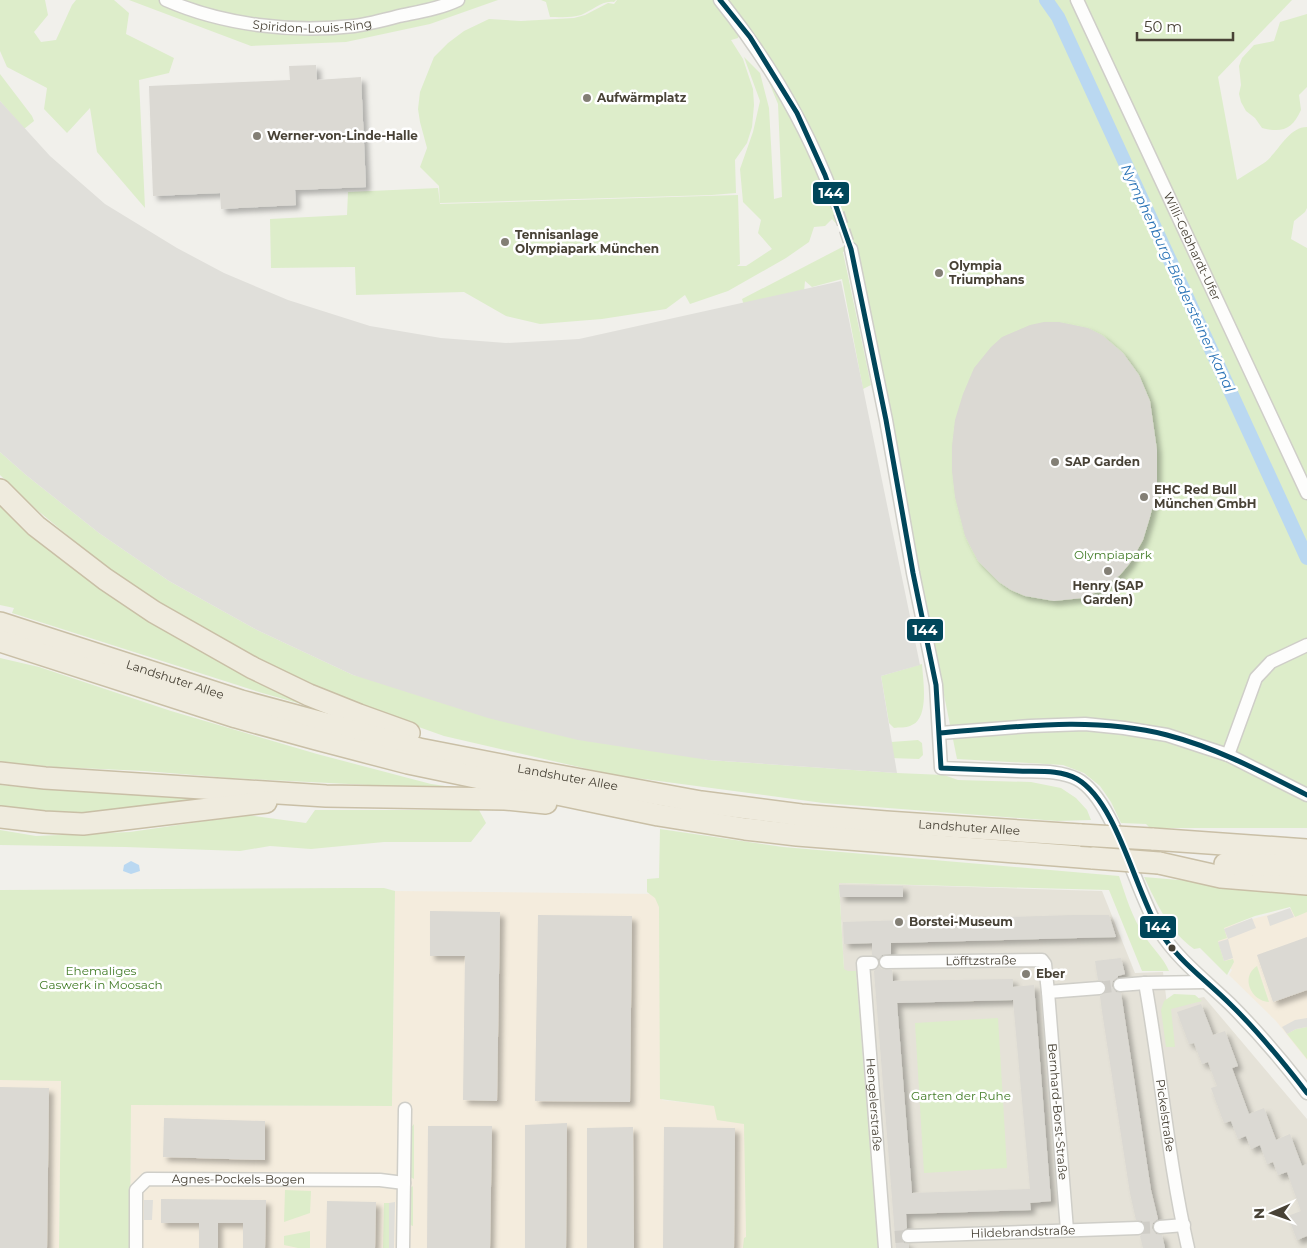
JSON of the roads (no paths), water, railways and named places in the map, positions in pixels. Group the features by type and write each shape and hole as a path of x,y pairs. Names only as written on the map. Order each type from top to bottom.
{"highway":[{"path":"0,490 36,526 105,579 154,612 253,668 359,716 511,767"},
{"name":"Landshuter Allee","path":"0,623 241,701 419,749 511,767 701,802 801,815 1152,839"},
{"name":"Landshuter Allee","path":"0,641 236,717 316,739 408,763 658,815 745,829 797,834 1159,863"},
{"name":"Landshuter Allee","path":"0,773 45,778 326,796 506,799 658,815"},
{"path":"0,817 83,824 326,796"},
{"path":"1152,839 1307,836"},
{"path":"1152,839 1307,850"},
{"path":"1159,863 1307,866"},
{"path":"1159,863 1221,876 1307,884"}],"street":[{"name":"Spiridon-Louis-Ring","path":"166,0 190,10 237,21 279,27 306,28 356,26 422,12 458,0"},
{"path":"720,0 750,37 797,113 813,146 833,196"},
{"name":"Willi-Gebhardt-Ufer","path":"1077,0 1307,493"},
{"path":"851,249 886,420 913,573 936,685 941,768 1055,773 1077,779 1092,790 1110,820 1142,897 1159,930 1204,982 1256,1030 1307,1093"},
{"path":"1228,756 1256,678 1271,662 1307,645"},
{"path":"940,733 1085,724 1167,735 1228,756 1307,795"},
{"name":"Löfftzstraße","path":"886,962 1038,959 1042,960 1044,964 1048,992"},
{"name":"Hengelerstraße","path":"868,963 888,1241"},
{"path":"1120,985 1204,982"},
{"name":"Pickelstraße","path":"1145,983 1188,1248"},
{"path":"1048,992 1099,988"},
{"name":"Bernhard-Borst-Straße","path":"1048,992 1067,1230"},
{"path":"403,1248 405,1109"},
{"name":"Agnes-Pockels-Bogen","path":"136,1248 136,1190 147,1179 380,1180 404,1183"},
{"path":"1160,1227 1184,1225"},
{"name":"Hildebrandstraße","path":"908,1236 1138,1228"}],"water":[{"path":"131,861 139,865 140,871 131,874 123,871 124,865"}],"waterway":[{"name":"Nymphenburg-Biedersteiner Kanal","path":"1046,0 1058,17 1307,558"}],"tunnel":[{"path":"833,196 851,249"},
{"path":"1099,988 1120,985"},
{"path":"1138,1228 1160,1227"},
{"path":"895,1237 908,1236"}],"place":[{"name":"Aufwärmplatz","path":"587,98"},
{"name":"Werner-von-Linde-Halle","path":"257,136"},
{"name":"Tennisanlage Olympiapark München","path":"505,242"},
{"name":"Olympia Triumphans","path":"939,273"},
{"name":"SAP Garden","path":"1055,462"},
{"name":"EHC Red Bull München GmbH","path":"1144,497"},
{"name":"Henry (SAP Garden)","path":"1108,571"},
{"name":"Borstei-Museum","path":"899,922"},
{"name":"Eber","path":"1026,974"}],"park label":[{"name":"Olympiapark","path":"1113,555"},
{"name":"Ehemaliges Gaswerk in Moosach","path":"101,978"},
{"name":"Garten der Ruhe","path":"961,1096"}]}
